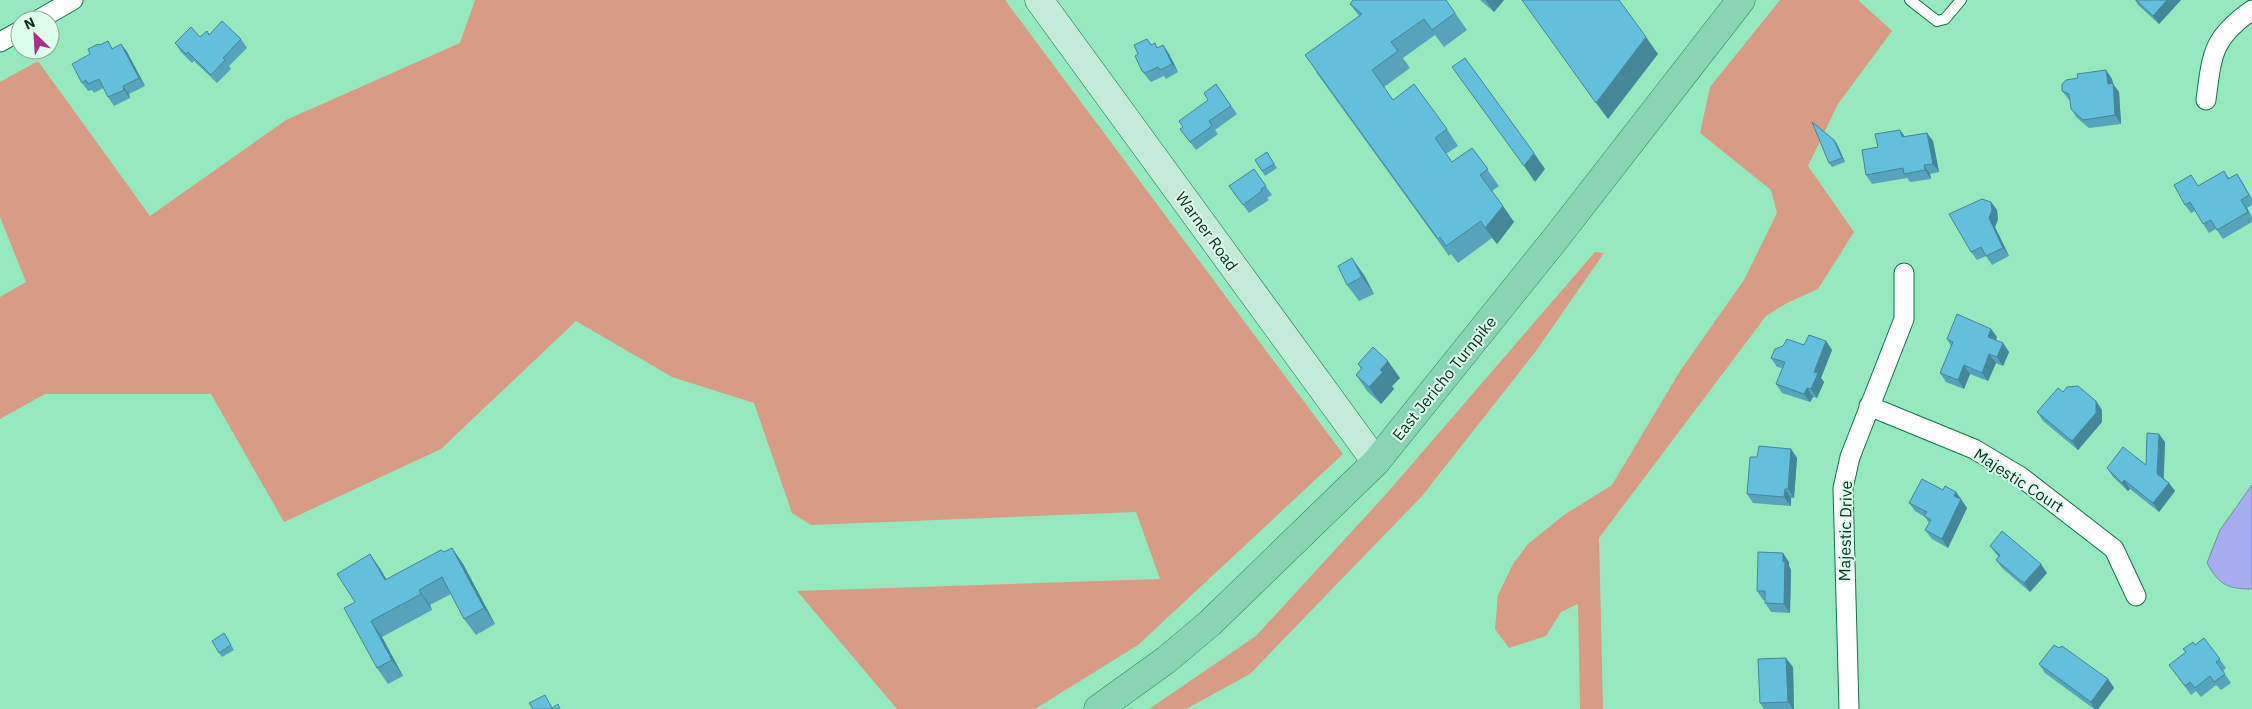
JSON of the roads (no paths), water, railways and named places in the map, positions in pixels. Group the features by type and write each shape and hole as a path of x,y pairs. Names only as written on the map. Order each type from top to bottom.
{"main road":[{"name":"East Jericho Turnpike","path":"1098,709 1166,660 1210,623 1376,462 1556,238 1741,0"}],"street":[{"path":"55,10 72,0"},
{"name":"Warner Road","path":"1039,0 1376,462"},
{"path":"2206,100 2211,57 2219,40 2236,21 2252,10"},
{"name":"Majestic Drive","path":"1849,709 1843,488 1850,457 1904,319 1904,273"},
{"name":"Majestic Court","path":"1869,406 1974,449 2021,477 2114,548 2136,596"}],"lane":[{"path":"1910,0 1937,22 1945,19 1961,0"}],"water":[{"path":"2252,485 2252,589 2230,587 2220,581 2207,563 2220,530"}]}
